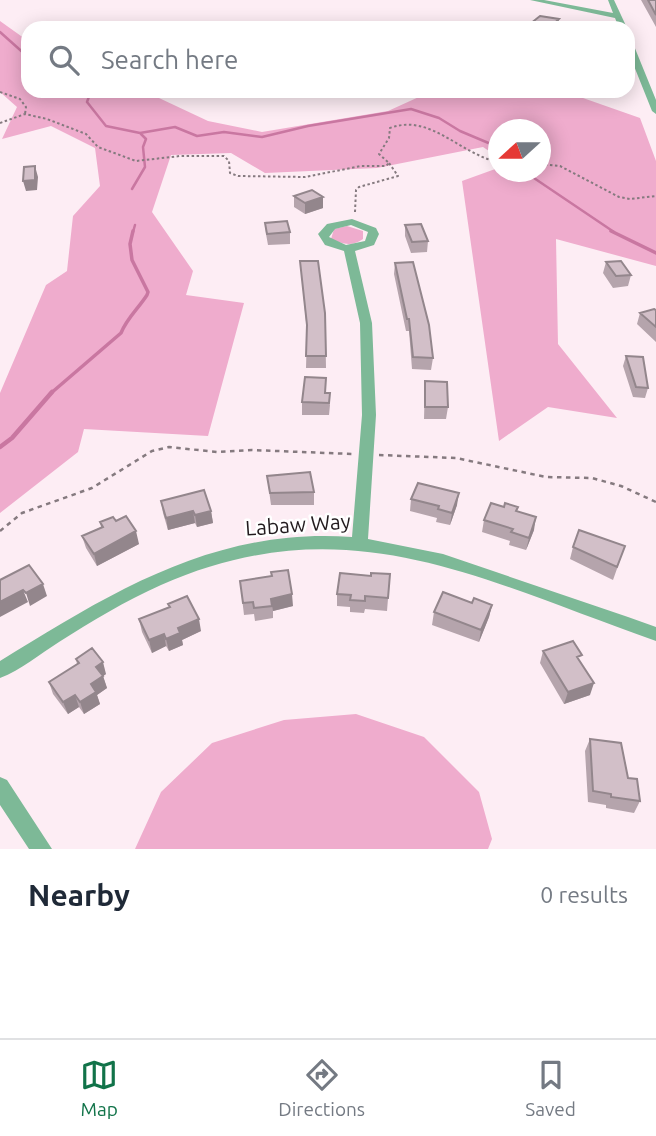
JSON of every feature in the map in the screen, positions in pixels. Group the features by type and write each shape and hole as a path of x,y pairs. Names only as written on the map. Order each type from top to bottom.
{"street":[{"path":"533,0 618,16"},
{"path":"611,0 620,21"},
{"path":"635,58 653,94 656,111"},
{"path":"352,222 368,227 374,234 373,239 365,246 349,249 327,242 323,234 331,226 352,222"},
{"path":"349,249 367,336 369,415 360,543"},
{"name":"Labaw Way","path":"0,670 126,594 187,567 226,555 275,546 360,543 442,559 656,634"},
{"path":"0,788 41,849"}],"path":[{"path":"0,92 23,101 25,114"},
{"path":"0,123 25,114 86,134 98,147 139,161 180,156 224,156 232,176 274,178 326,174 389,163"},
{"path":"352,222 357,206 356,190 364,185 398,176 379,154 389,138 390,128 409,123 444,135 488,160"},
{"path":"551,165 560,166 625,198 656,196"},
{"path":"0,531 22,513 92,488 152,451 169,447 218,452 265,450 357,454"},
{"path":"376,455 456,458 546,477 592,478 621,486 656,502"}],"shaded area":[{"path":"0,21 21,36 21,98 159,98 208,121 262,132 388,111 417,98 583,98 640,118 656,161 656,266 556,239 558,344 617,418 548,407 499,441 462,181 488,172 488,182 551,182 551,119 488,119 488,150 483,147 377,168 265,173 231,153 171,155 152,212 193,271 186,295 244,303 208,436 84,429 78,452 0,513 0,393 46,285 67,271 73,216 100,186 95,148 51,126 2,139 17,107 0,92"},
{"path":"347,226 363,231 363,239 347,244 331,239 334,229"},
{"path":"356,714 424,737 479,792 492,839 488,849 135,849 161,792 212,743 284,720"}],"building":[{"path":"648,0 656,0 656,15"},
{"path":"540,16 559,19 557,21 534,21"},
{"path":"35,166 35,180 23,181 24,167"},
{"path":"312,190 323,197 305,203 294,196"},
{"path":"287,221 290,232 267,234 265,223"},
{"path":"421,224 428,241 412,242 405,225"},
{"path":"300,261 318,261 325,313 326,356 306,356 307,325"},
{"path":"621,261 631,275 616,276 606,262"},
{"path":"413,262 429,325 433,358 413,357 409,319 395,263"},
{"path":"656,310 656,327 640,313"},
{"path":"626,356 643,357 648,388 636,387"},
{"path":"305,377 326,378 325,393 330,393 329,403 302,402"},
{"path":"425,381 447,382 448,407 425,407"},
{"path":"310,472 314,492 270,493 267,476"},
{"path":"418,483 459,493 452,513 438,509 439,506 411,499"},
{"path":"204,490 211,511 195,515 193,511 166,518 161,501"},
{"path":"491,503 518,507 516,511 536,517 529,538 511,532 513,529 484,520"},
{"path":"126,516 136,531 94,554 82,536 103,527 100,522 113,517 116,521"},
{"path":"579,530 625,546 617,567 573,547"},
{"path":"29,565 43,584 26,593 23,590 0,602 0,580"},
{"path":"288,570 292,594 271,599 272,606 254,608 253,602 243,603 240,581 272,576 271,572"},
{"path":"340,573 371,576 371,573 390,574 388,598 365,596 365,601 350,600 351,595 337,594"},
{"path":"443,592 472,603 474,598 492,605 481,630 434,612"},
{"path":"187,596 199,619 178,628 180,633 166,639 164,634 149,640 139,619 170,607 168,604"},
{"path":"573,641 582,655 577,657 594,683 568,692 543,651"},
{"path":"92,648 103,662 96,667 103,676 91,684 96,692 80,702 75,695 63,702 49,682 79,663 76,659"},
{"path":"590,739 621,743 628,778 637,779 640,801 611,797 611,794 593,791"}],"waterway":[{"path":"0,32 21,51"},
{"path":"88,98 87,102 106,126 140,133 175,127 197,136 224,132 262,137 308,126 411,109 439,118 460,131 488,143"},
{"path":"132,189 145,167 143,147 146,139 141,134"},
{"path":"540,182 614,232"},
{"path":"133,232 135,225"},
{"path":"51,393 121,333 147,295 148,292 132,260 130,244 133,231"},
{"path":"611,231 656,253"},
{"path":"0,447 12,438 51,393"}]}
